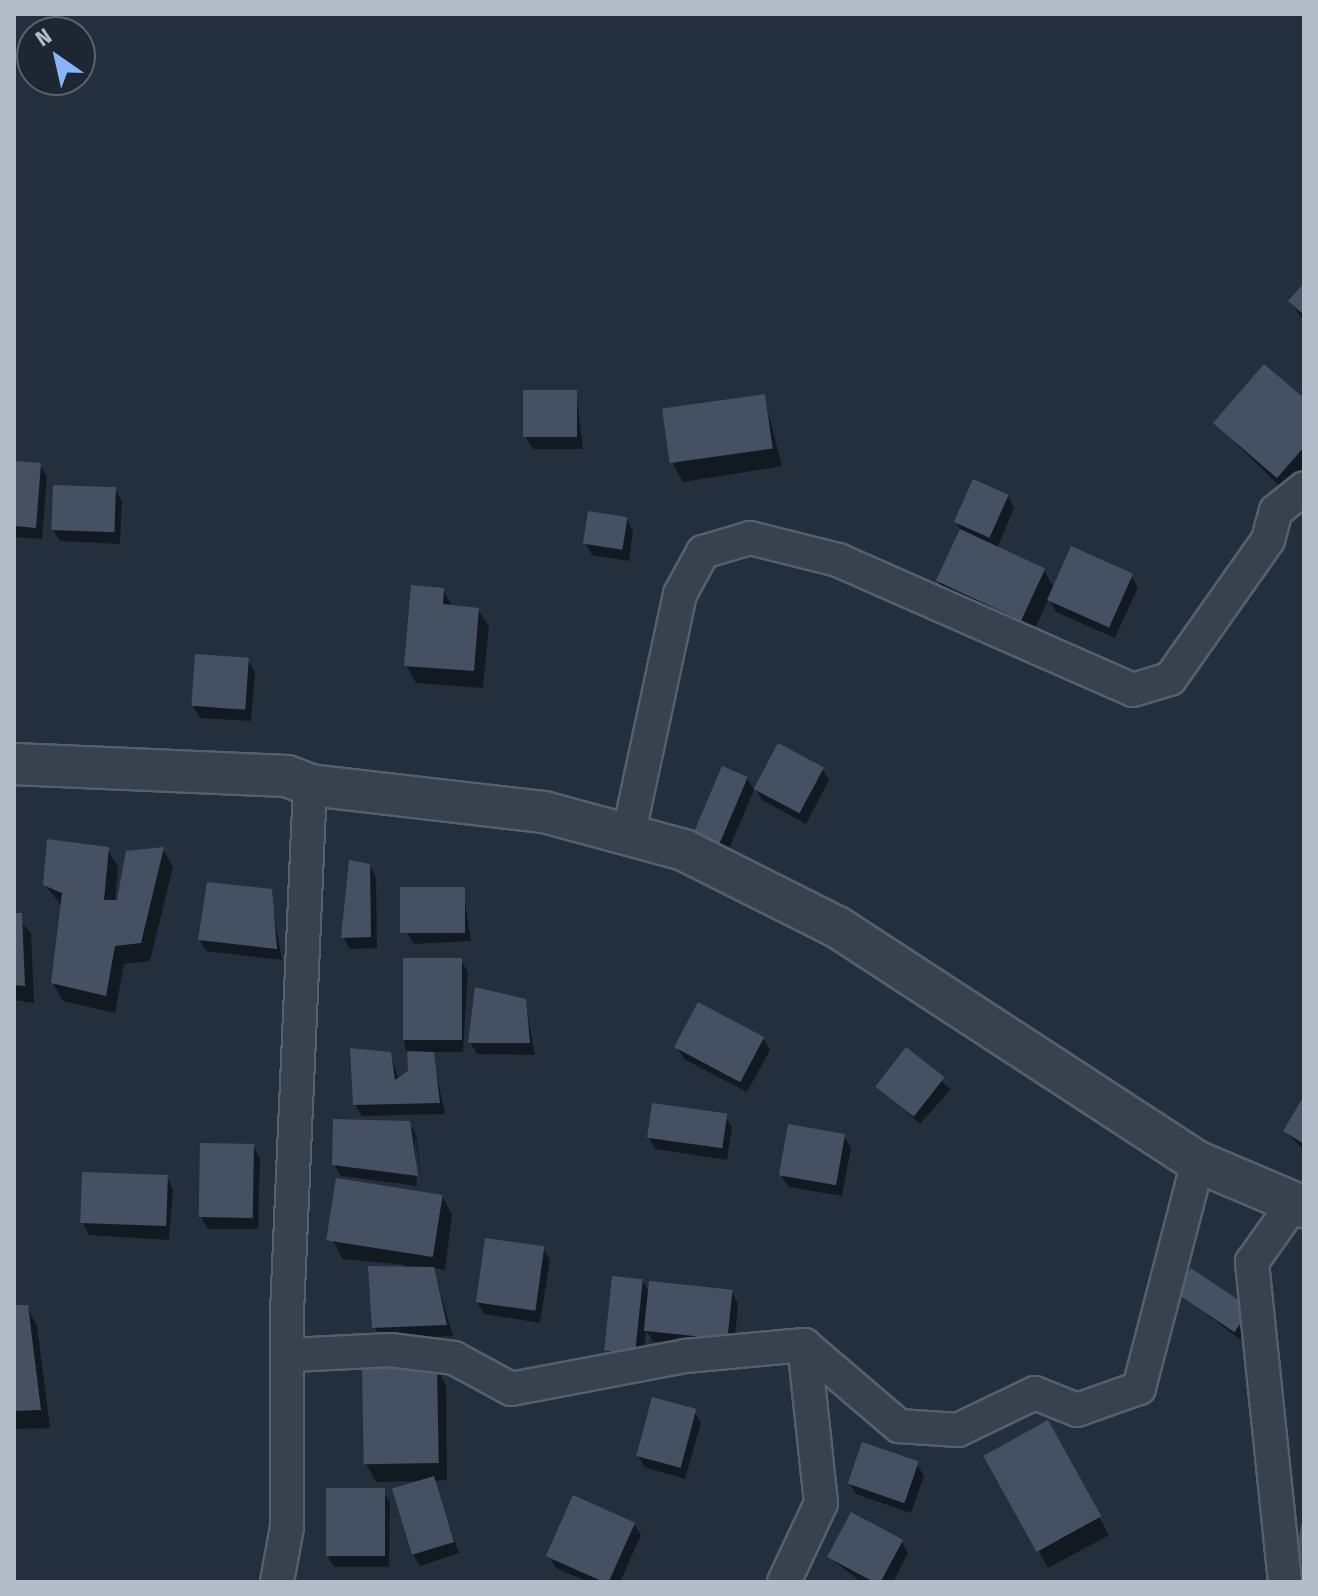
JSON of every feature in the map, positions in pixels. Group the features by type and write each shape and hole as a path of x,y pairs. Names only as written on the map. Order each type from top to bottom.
{"street":[{"path":"629,832 680,594 703,552 750,538 838,560 1133,690 1170,679 1268,540 1276,511 1304,488"},
{"path":"14,764 287,776 310,785 544,812 629,832 741,873 837,927 1198,1162 1299,1205 1252,1262 1285,1582"},
{"path":"277,1582 287,1527 310,785"},
{"path":"291,1355 390,1350 454,1358 511,1389 685,1356 804,1345 899,1426 958,1430 1035,1393 1077,1410 1139,1388 1198,1162"},
{"path":"784,1582 821,1503 804,1345"}],"building":[{"path":"1304,283 1304,315 1288,301"},
{"path":"1264,364 1304,398 1304,447 1277,478 1213,423"},
{"path":"523,390 577,390 577,437 523,437"},
{"path":"765,394 773,448 670,463 662,408"},
{"path":"14,461 41,463 36,528 14,526"},
{"path":"973,479 1009,495 990,538 954,522"},
{"path":"53,485 116,487 114,532 51,530"},
{"path":"588,511 628,517 622,550 583,544"},
{"path":"960,529 1045,569 1021,620 936,581"},
{"path":"1071,546 1133,574 1109,628 1047,600"},
{"path":"411,585 444,588 443,604 479,608 474,671 404,666"},
{"path":"195,654 249,658 245,710 191,706"},
{"path":"778,743 824,767 800,813 754,789"},
{"path":"722,766 748,777 718,846 693,835"},
{"path":"47,839 109,847 104,900 117,900 126,851 164,847 141,943 115,946 106,996 51,983 62,893 43,885"},
{"path":"349,860 370,864 371,937 341,938"},
{"path":"207,882 272,889 277,949 198,940"},
{"path":"400,887 465,887 465,933 400,933"},
{"path":"14,913 22,913 25,986 14,985"},
{"path":"403,958 462,958 462,1040 403,1040"},
{"path":"475,987 526,999 530,1043 468,1043"},
{"path":"698,1002 764,1037 740,1082 674,1047"},
{"path":"906,1047 945,1077 914,1117 875,1086"},
{"path":"350,1048 391,1052 395,1080 408,1071 407,1051 434,1052 440,1103 353,1105"},
{"path":"1304,1096 1304,1144 1283,1131"},
{"path":"652,1103 727,1114 722,1148 647,1138"},
{"path":"333,1119 410,1121 418,1176 332,1165"},
{"path":"788,1124 845,1134 836,1185 779,1175"},
{"path":"200,1143 254,1144 253,1218 199,1217"},
{"path":"82,1172 168,1175 166,1226 80,1223"},
{"path":"336,1178 443,1195 433,1257 326,1240"},
{"path":"485,1238 544,1246 535,1311 476,1302"},
{"path":"368,1266 434,1267 447,1325 372,1328"},
{"path":"1191,1268 1251,1308 1234,1332 1175,1292"},
{"path":"612,1276 643,1279 635,1354 604,1351"},
{"path":"649,1281 733,1290 727,1340 644,1331"},
{"path":"14,1305 28,1305 41,1410 14,1411"},
{"path":"437,1365 439,1463 364,1464 362,1366"},
{"path":"652,1397 696,1409 681,1468 636,1456"},
{"path":"1048,1420 1101,1516 1037,1552 983,1456"},
{"path":"862,1442 919,1462 904,1503 848,1484"},
{"path":"434,1476 454,1542 412,1555 392,1489"},
{"path":"326,1488 385,1488 385,1556 326,1556"},
{"path":"573,1495 635,1523 609,1582 546,1556"},
{"path":"851,1512 903,1540 881,1582 874,1582 827,1557"},
{"path":"1301,1525 1304,1525 1304,1562 1295,1561"}]}
